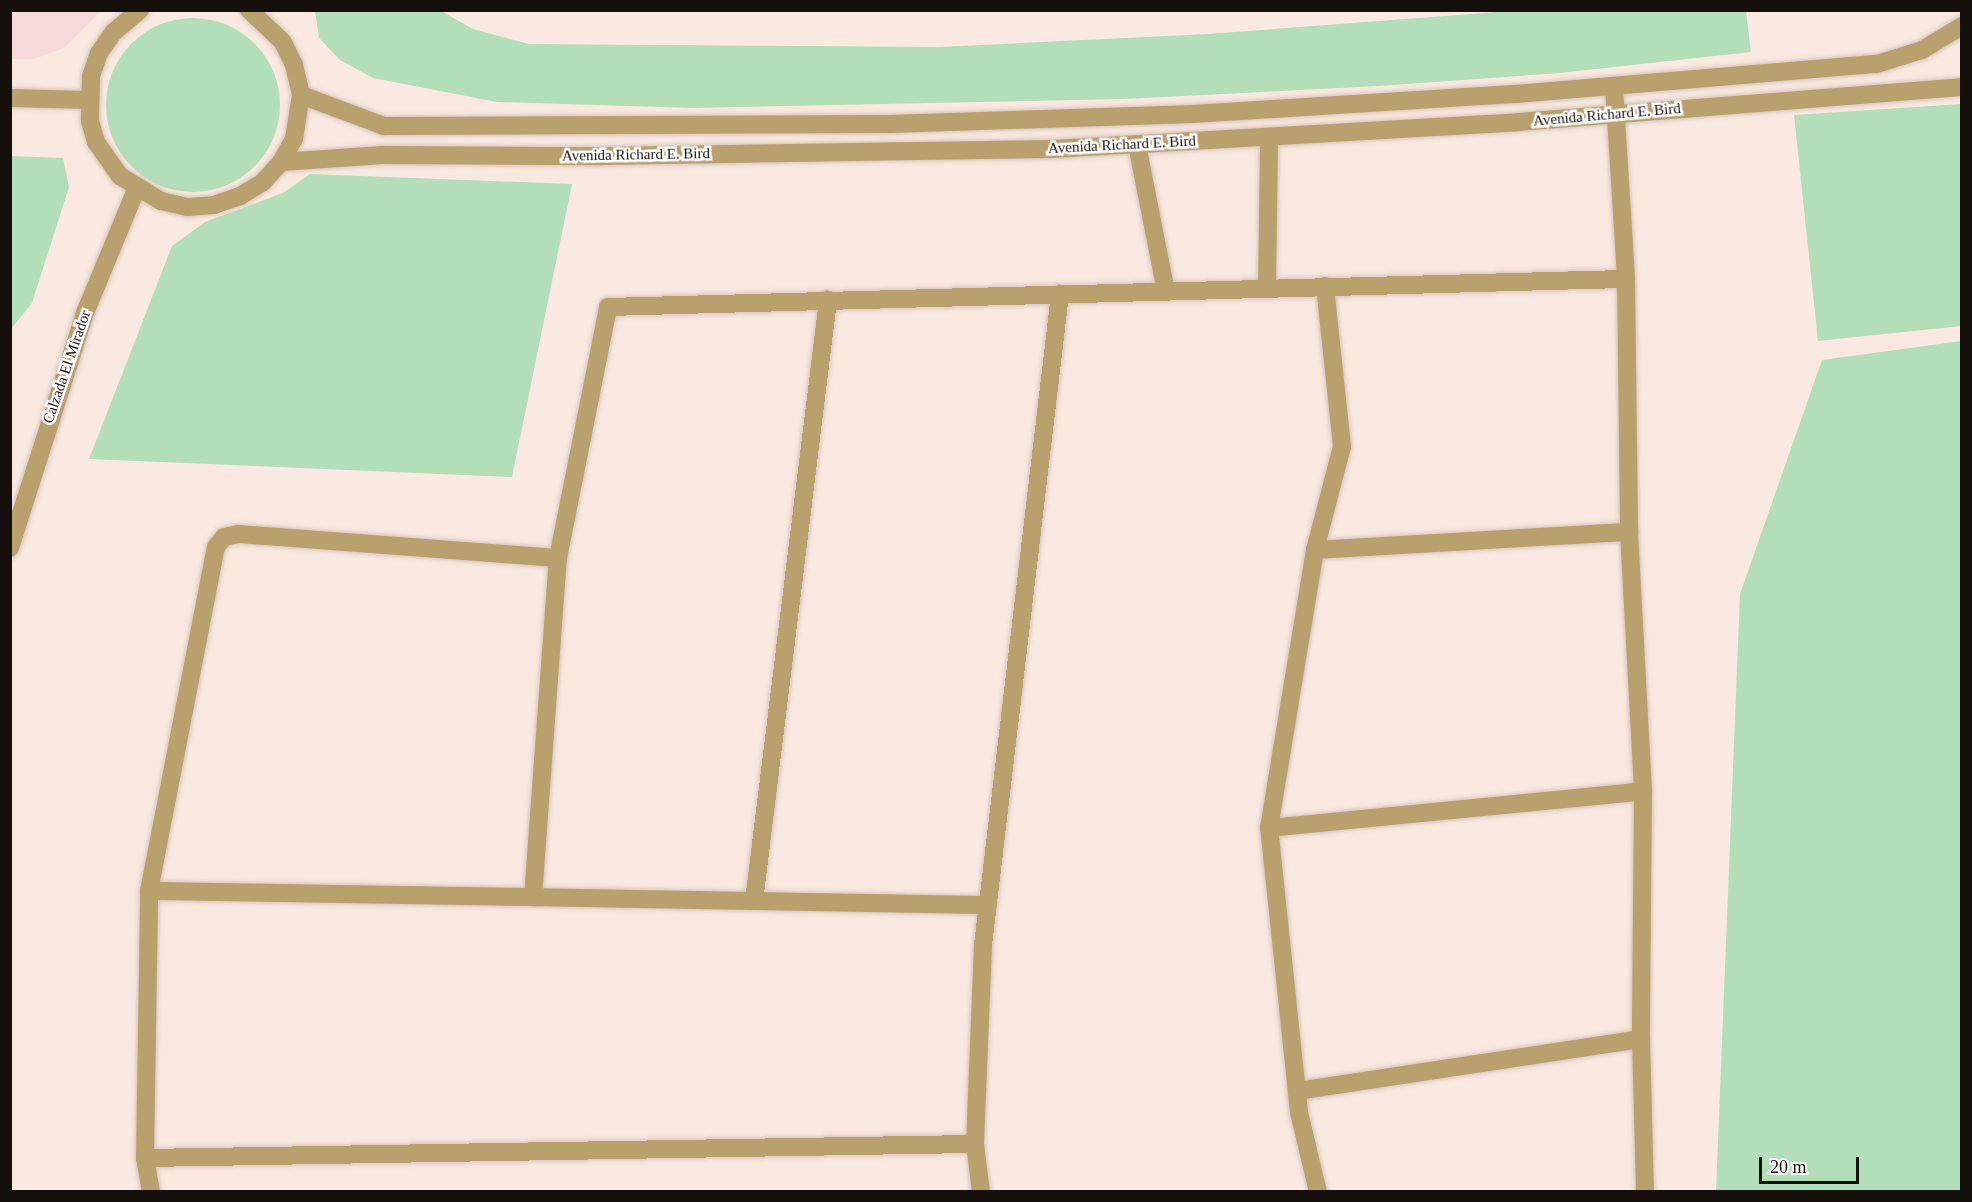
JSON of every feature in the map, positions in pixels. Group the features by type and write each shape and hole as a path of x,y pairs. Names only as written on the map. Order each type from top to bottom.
{"street":[{"path":"140,10 113,33 99,53 88,100 96,142 113,168 136,190 161,201 187,207 214,205 240,196 263,182 281,162 294,139 301,95 294,65 275,34 249,10"},
{"path":"275,34 276,10"},
{"name":"Avenida Richard E. Bird","path":"301,95 384,126 729,126 1194,114 1614,86 1877,64 1922,50 1962,26"},
{"path":"1614,86 1626,279 1629,532 1643,791 1641,1039 1645,1191"},
{"name":"Avenida Richard E. Bird","path":"281,162 383,155 892,153 1137,145 1615,115 1962,87"},
{"path":"10,98 88,100"},
{"path":"1267,288 1269,138"},
{"path":"1137,145 1166,291"},
{"name":"Calzada El Mirador","path":"10,548 85,313 136,190"},
{"path":"533,897 558,558 608,307 1626,279"},
{"path":"1318,1191 1297,1091 1269,828 1315,550 1342,446 1325,286"},
{"path":"981,1191 975,1144 988,905 1060,294"},
{"path":"754,901 828,300"},
{"path":"1315,550 1629,532"},
{"path":"151,1191 145,1158 149,891 216,547 224,537 238,534 558,558"},
{"path":"1269,828 1643,791"},
{"path":"149,891 988,905"},
{"path":"1297,1091 1641,1039"},
{"path":"145,1158 975,1144"}],"shaded area":[{"path":"11,10 101,11 64,48 34,59 11,59"}],"green space":[{"path":"1524,10 1746,11 1751,52 1560,73 1379,86 1124,99 693,108 497,102 373,78 340,60 319,38 315,11 441,11 473,29 529,44 939,47 1208,34"},
{"path":"193,18 210,19 226,24 242,32 255,43 266,56 274,72 279,88 279,122 274,138 266,154 255,167 242,178 226,186 210,191 193,192 176,191 160,186 144,178 131,167 120,154 112,138 107,122 106,105 107,88 112,72 120,56 131,43 144,32 160,24 176,19"},
{"path":"1961,104 1961,326 1818,341 1794,115"},
{"path":"11,156 63,158 69,187 32,303 11,329"},
{"path":"310,174 572,184 512,477 89,459 172,246 205,222 283,193"},
{"path":"1961,341 1961,1191 1716,1191 1740,594 1822,360"}]}
